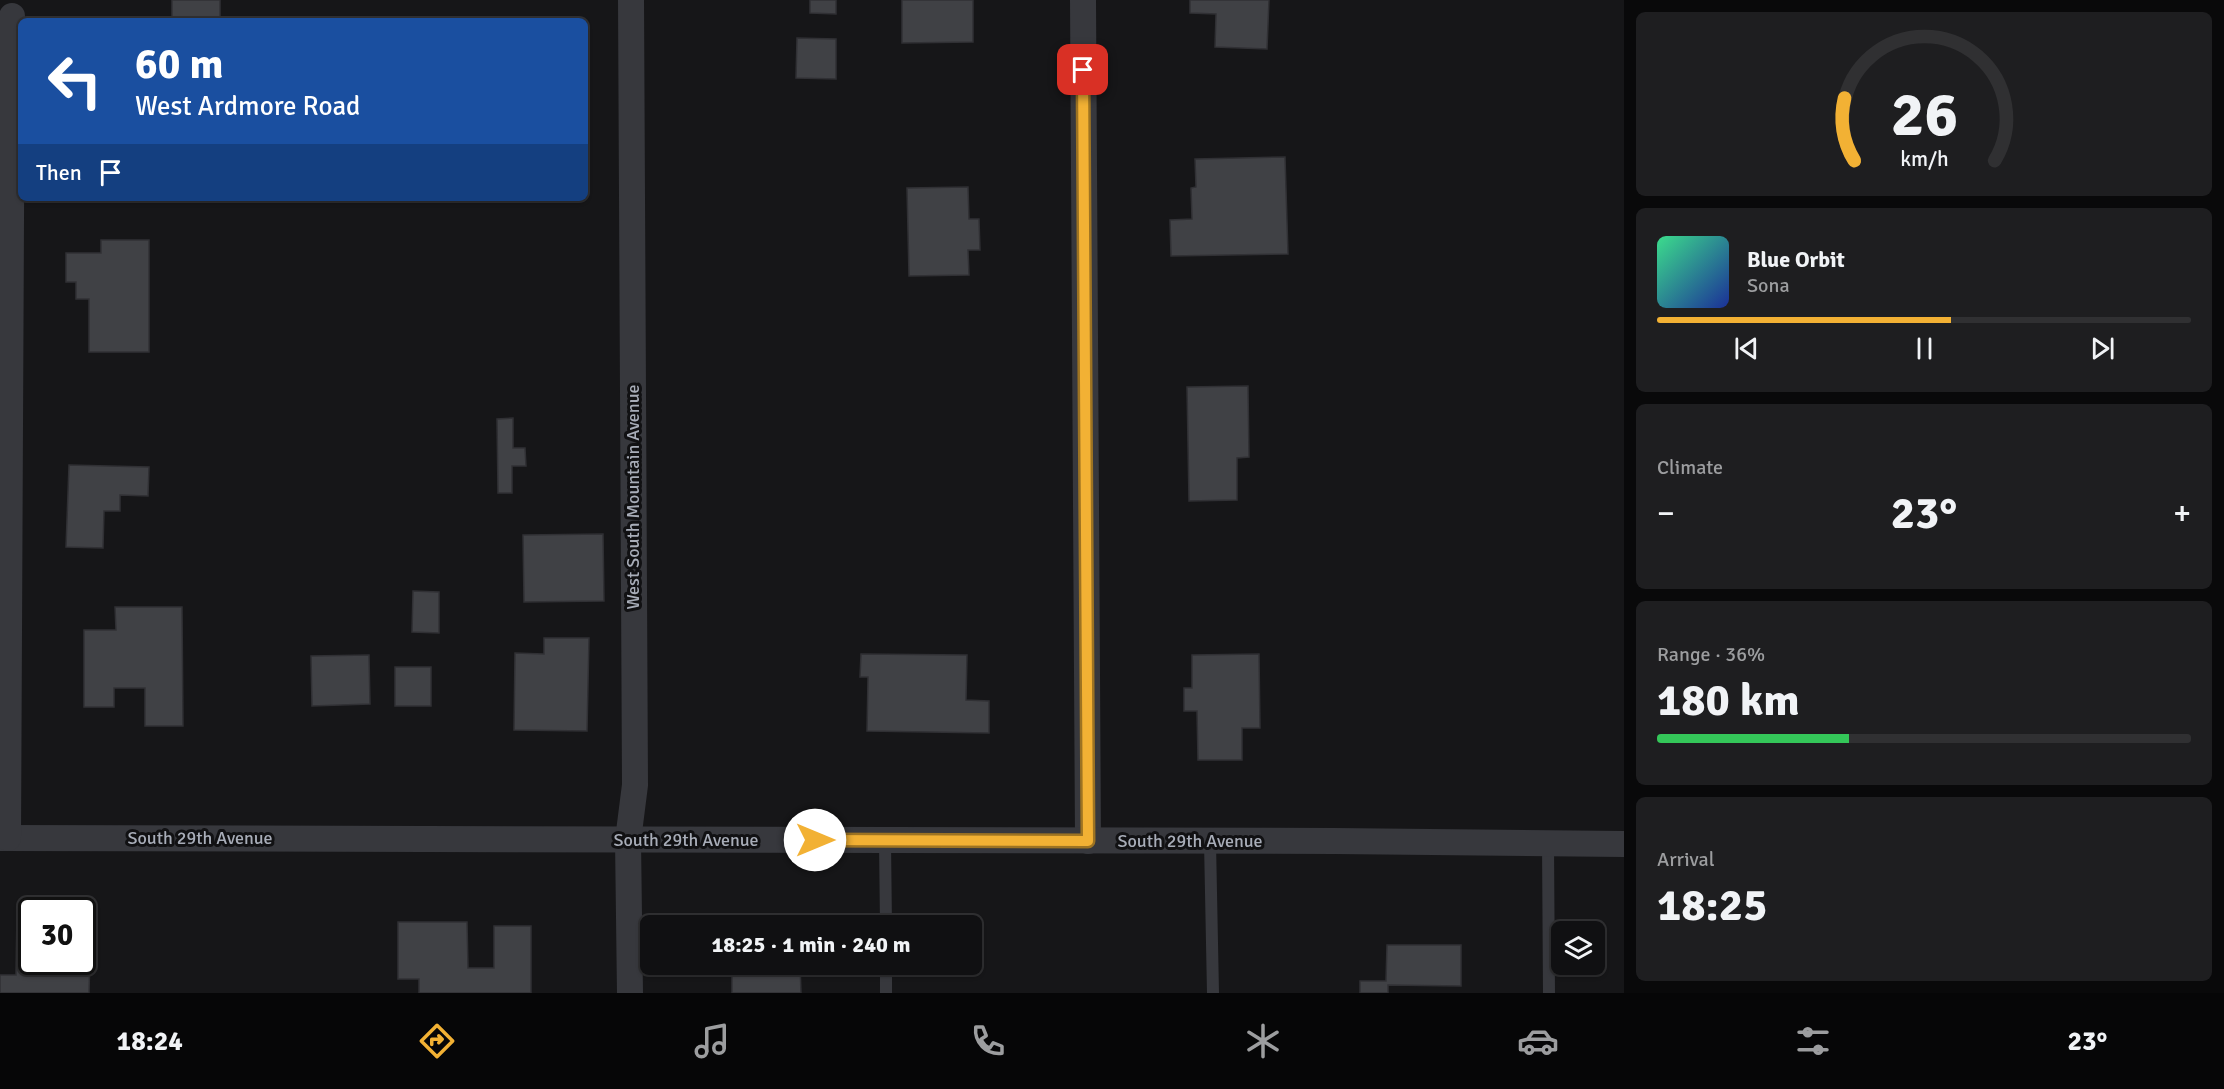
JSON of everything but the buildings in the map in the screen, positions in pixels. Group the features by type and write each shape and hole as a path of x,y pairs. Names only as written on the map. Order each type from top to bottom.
{"street":[{"name":"West South Mountain Avenue","path":"630,993 628,840 635,785 631,0"},
{"path":"1083,0 1088,841"},
{"path":"4,838 12,16"},
{"name":"South 29th Avenue","path":"4,838 1624,844"}],"lane":[{"path":"885,841 885,915"},
{"path":"1210,842 1213,993"},
{"path":"1548,844 1549,993"},
{"path":"886,975 886,993"}],"route":[{"path":"815,840 1088,841 1083,70"}]}
